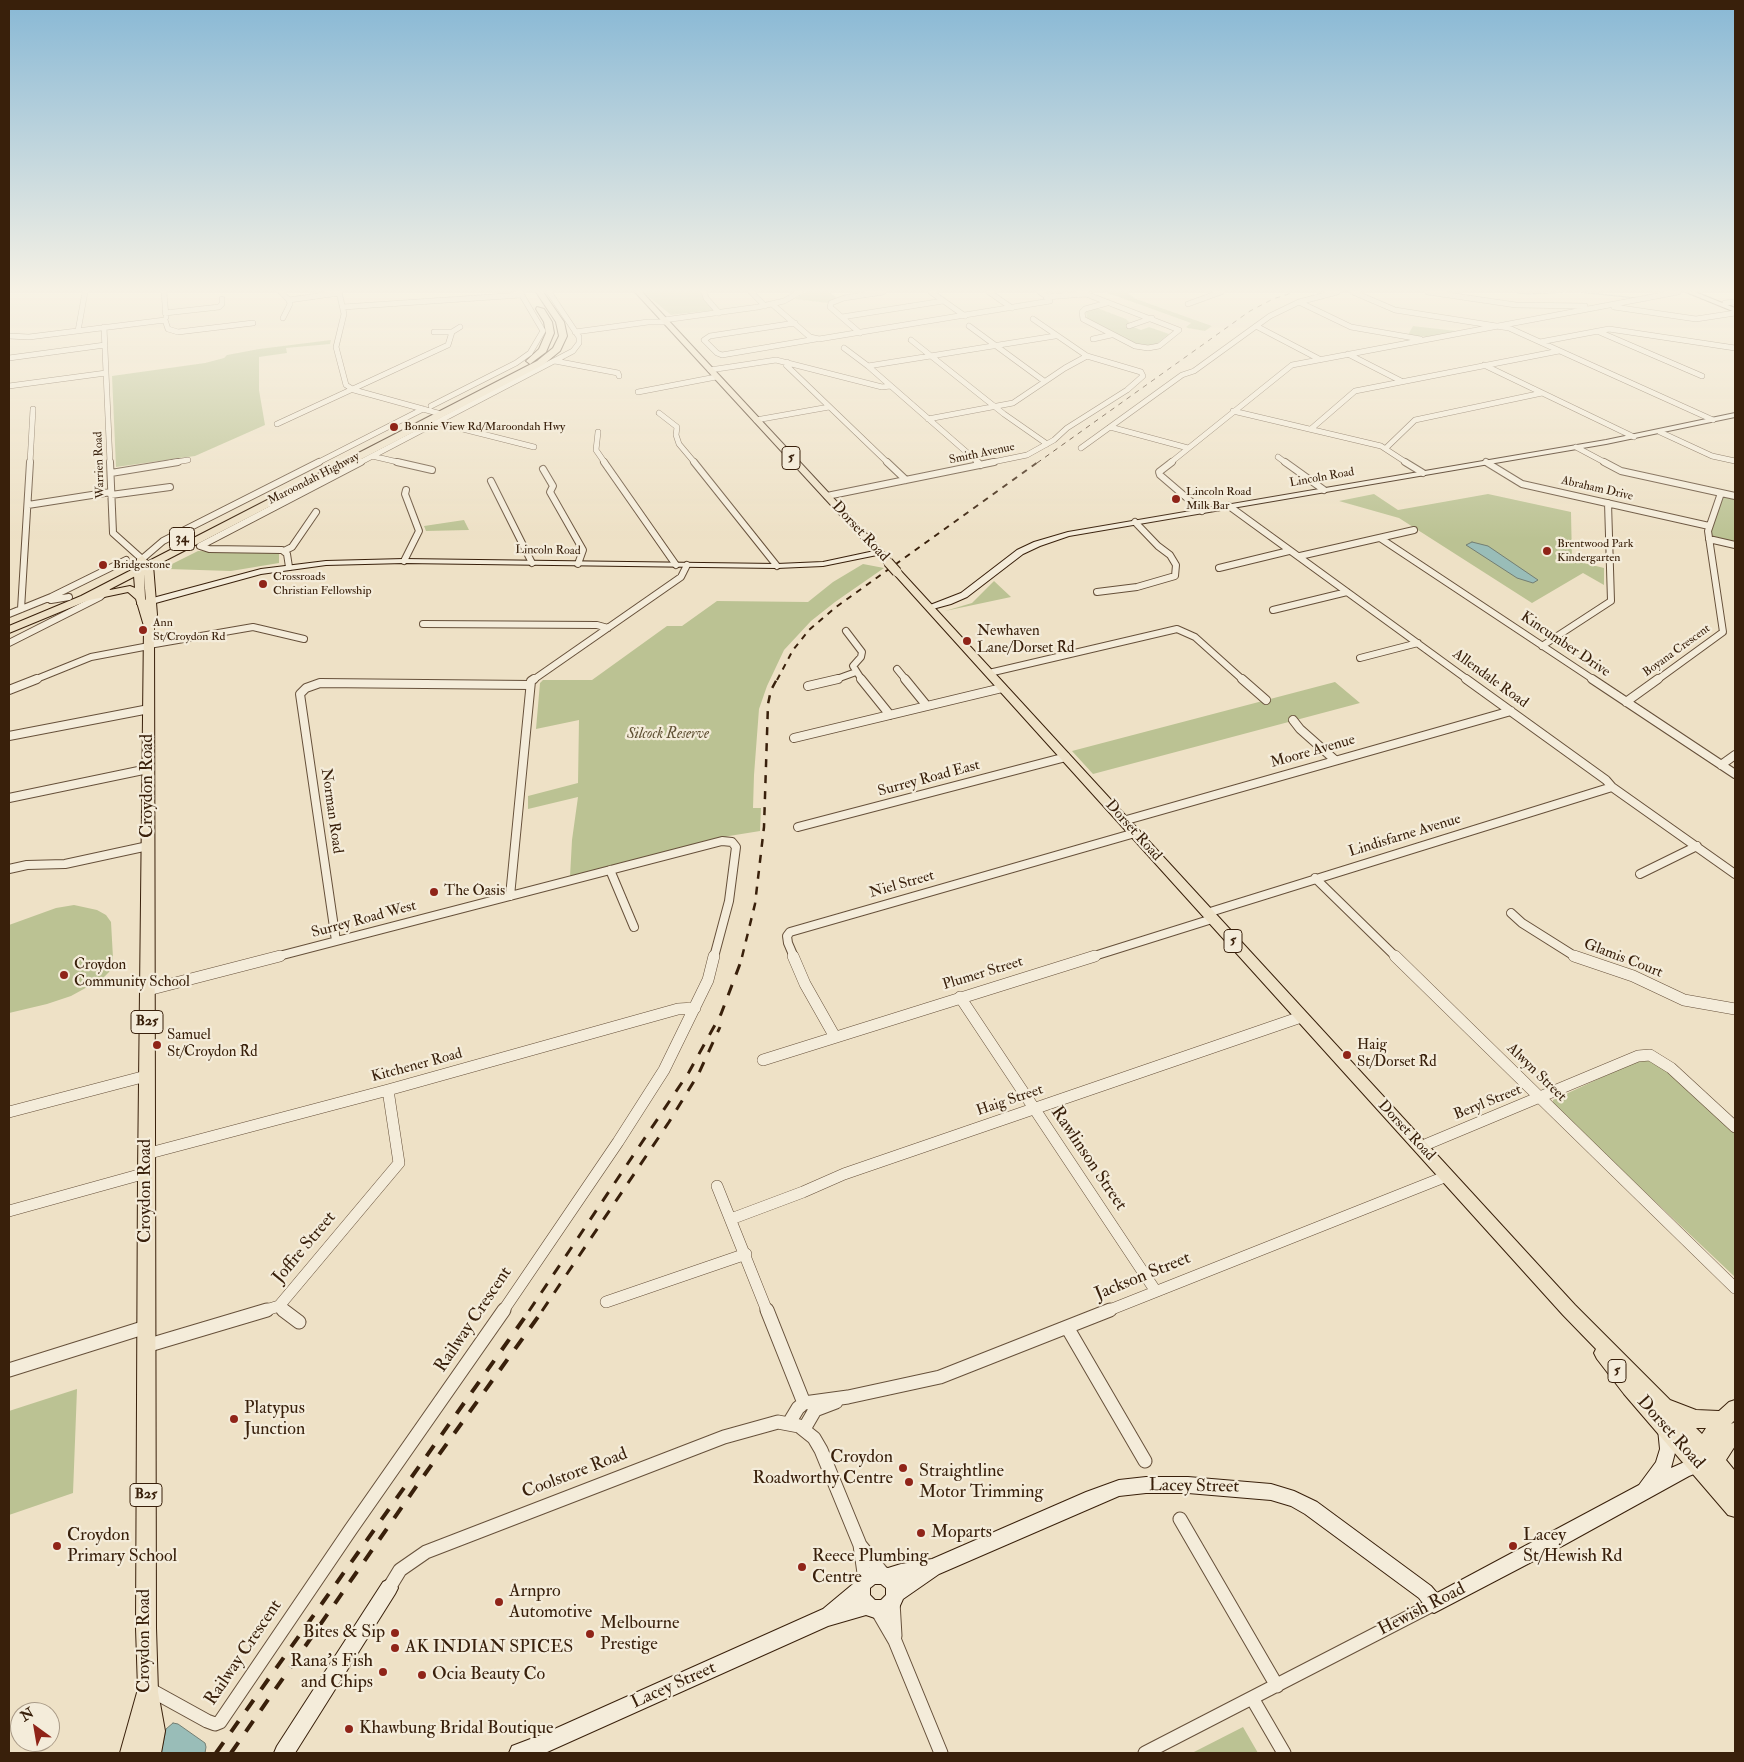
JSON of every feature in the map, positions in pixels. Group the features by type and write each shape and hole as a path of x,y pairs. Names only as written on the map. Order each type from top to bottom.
{"highway":[{"name":"Maroondah Highway","path":"9,630 84,598 115,582 223,518 435,408 505,374"},
{"name":"Maroondah Highway","path":"9,623 268,506 435,408 523,374"}],"main road":[{"name":"Dorset Road","path":"714,374 891,565 1569,1310 1665,1406 1705,1458 1735,1508"},
{"name":"Lincoln Road","path":"929,607 964,596 1014,556 1037,544 1081,531 1634,437 1735,415"},
{"name":"Lincoln Road","path":"807,564 878,551"},
{"name":"Lincoln Road","path":"146,604 217,583 289,567 326,563 404,561 776,566 823,564 860,558 878,551"},
{"path":"860,558 874,557 891,565"},
{"name":"Croydon Road","path":"143,564 150,587 146,604"},
{"name":"Croydon Road","path":"131,1753 148,1689 146,1628 146,1076 149,626 143,564"},
{"name":"Lincoln Road","path":"146,604 157,606 217,583"},
{"path":"150,587 161,595 174,596"},
{"path":"84,598 106,592 130,589 146,604"},
{"name":"Dorset Road","path":"1569,1310 1630,1388 1666,1430 1705,1458 1735,1484"},
{"path":"1665,1406 1696,1419 1731,1419"},
{"path":"1705,1458 1731,1419"},
{"path":"1643,1493 1663,1466 1668,1449 1666,1430"},
{"name":"Hewish Road","path":"1434,1604 1705,1458"},
{"name":"Lacey Street","path":"519,1753 544,1744 827,1617 879,1591 1119,1488 1188,1484 1271,1492 1294,1499 1311,1508 1425,1592 1434,1604"},
{"path":"284,1753 389,1588"},
{"path":"148,1689 154,1731 150,1753"}],"street":[{"path":"9,386 97,374"},
{"name":"Warrien Road","path":"106,374 113,533 143,564"},
{"path":"343,374 346,385 351,389 435,408"},
{"path":"277,424 384,374"},
{"path":"316,512 292,547 284,551 203,548 200,546 268,506 372,456 524,374"},
{"path":"638,392 682,385 710,374"},
{"path":"795,374 906,480"},
{"path":"833,374 882,387 890,386"},
{"path":"877,374 981,465"},
{"path":"955,374 1033,436 1047,444"},
{"path":"1034,374 1044,382"},
{"path":"928,419 1013,403 1057,374"},
{"name":"Smith Avenue","path":"827,496 1027,455 1047,444 1067,428 1127,390 1144,376 1143,374"},
{"path":"1081,448 1184,374"},
{"path":"1202,511 1159,474 1160,470 1279,374"},
{"path":"1388,374 1401,381"},
{"path":"1311,429 1352,392 1436,374"},
{"path":"1502,374 1634,437"},
{"path":"1612,374 1713,420"},
{"path":"1698,374 1702,376"},
{"path":"1386,448 1415,420 1542,393"},
{"path":"756,420 829,407"},
{"path":"143,564 163,541 355,444 435,408"},
{"path":"21,609 33,409"},
{"path":"1233,411 1386,448 1423,473"},
{"path":"659,413 677,427 676,435 679,444 719,491 776,566"},
{"path":"435,422 534,447"},
{"path":"1110,427 1188,448"},
{"path":"598,432 596,450 676,565"},
{"path":"1660,432 1712,456 1735,461"},
{"path":"349,453 355,444"},
{"path":"1576,447 1621,471 1735,496"},
{"path":"372,456 432,470"},
{"path":"1278,457 1324,490"},
{"path":"111,474 188,460"},
{"name":"Abraham Drive","path":"1486,462 1522,484 1709,526"},
{"path":"543,469 554,486 550,492 583,550 578,564"},
{"path":"491,481 532,563"},
{"path":"28,505 170,487"},
{"path":"404,561 419,531 405,494 406,490"},
{"name":"Boyana Crescent","path":"1626,702 1723,632 1709,539 1709,526 1721,493"},
{"path":"1542,646 1611,601 1608,503"},
{"path":"223,518 234,505"},
{"name":"Allendale Road","path":"1229,506 1606,780 1612,787 1735,874"},
{"path":"1097,592 1137,587 1175,576 1176,564 1170,555 1158,546 1135,522"},
{"path":"1300,556 1414,530"},
{"name":"Kincumber Drive","path":"1380,538 1735,774"},
{"path":"1709,539 1735,545"},
{"path":"284,551 287,554 289,567"},
{"path":"1219,568 1289,551"},
{"path":"9,614 126,560"},
{"path":"510,896 530,685 536,677 681,577 687,565"},
{"path":"9,643 100,597 115,582"},
{"path":"1273,610 1347,592"},
{"path":"36,603 69,597"},
{"path":"423,624 597,625 608,628"},
{"path":"9,690 86,659 253,627 304,639"},
{"path":"989,673 1169,630 1181,630 1195,637 1266,700"},
{"path":"846,631 862,652 861,657 854,666 856,672 890,715"},
{"path":"1360,658 1418,643"},
{"path":"897,669 927,706"},
{"path":"808,686 834,680 856,672"},
{"name":"Norman Road","path":"336,941 300,694 306,688 320,684 530,685"},
{"path":"794,738 1002,688"},
{"path":"9,736 149,709"},
{"name":"Moore Avenue","path":"1123,821 1511,711"},
{"path":"1293,720 1300,729 1335,760"},
{"path":"1721,765 1735,755"},
{"name":"Surrey Road East","path":"798,827 1066,758"},
{"path":"9,798 148,769"},
{"name":"Lindisfarne Avenue","path":"1209,916 1315,878 1612,787"},
{"name":"Niel Street","path":"835,1037 805,984 788,943 787,936 790,932 1135,834"},
{"name":"Surrey Road West","path":"148,990 722,841 732,842"},
{"name":"Railway Crescent","path":"148,1689 207,1721 215,1724 220,1722 351,1528 452,1385 618,1142 664,1070 708,980 729,901 736,847 732,842"},
{"path":"9,870 27,866 65,864 148,846"},
{"path":"1640,874 1697,846"},
{"path":"610,870 634,927"},
{"name":"Alwyn Street","path":"1315,878 1735,1288"},
{"name":"Glamis Court","path":"1511,912 1522,923 1576,957 1633,976 1684,1000 1735,1009"},
{"name":"Plumer Street","path":"763,1060 1209,916"},
{"name":"Rawlinson Street","path":"960,997 1154,1290"},
{"name":"Kitchener Road","path":"146,1154 388,1090 678,1009 695,1008"},
{"name":"Haig Street","path":"731,1219 803,1192 844,1174 1301,1017"},
{"name":"Beryl Street","path":"1420,1147 1638,1056 1650,1055 1671,1068 1735,1127"},
{"path":"9,1112 146,1076"},
{"name":"Joffre Street","path":"9,1370 279,1306 399,1163 388,1090"},
{"path":"9,1212 146,1173"},
{"name":"Jackson Street","path":"848,1397 940,1377 1067,1328 1154,1290 1446,1176"},
{"path":"717,1186 804,1402"},
{"path":"606,1302 746,1254"},
{"path":"279,1306 298,1322"},
{"path":"1067,1328 1145,1461"},
{"path":"848,1397 804,1402 789,1423 804,1429 814,1438 821,1450 879,1591 895,1641 941,1753"},
{"path":"804,1429 815,1410 848,1397"},
{"name":"Coolstore Road","path":"389,1588 400,1570 426,1552 724,1437 766,1424 789,1423"},
{"path":"1180,1519 1277,1686"},
{"path":"860,1545 879,1591"},
{"name":"Hewish Road","path":"1145,1753 1434,1604"},
{"path":"1252,1698 1284,1753"}],"green space":[{"path":"125,374 259,374 259,390 265,425 195,456 116,467 112,376"},
{"path":"1374,494 1398,510 1488,494 1571,512 1572,560 1604,568 1604,585 1583,573 1532,603 1399,518 1339,501"},
{"path":"1724,496 1735,498 1735,543 1712,538 1712,526"},
{"path":"464,520 469,530 426,531 424,526"},
{"path":"198,551 279,553 279,563 231,571 168,569 168,566"},
{"name":"Silcock Reserve","path":"863,564 884,568 811,621 784,650 767,686 759,709 754,775 753,808 761,808 760,831 729,836 570,877 572,840 578,797 528,809 528,796 578,783 579,720 536,729 540,683 543,680 592,680 667,626 682,626 717,601 808,602 833,582"},
{"path":"994,581 1011,597 945,611 972,603"},
{"path":"1335,682 1360,703 1093,774 1072,751"},
{"path":"74,905 97,910 106,915 111,922 112,969 102,979 71,996 9,1013 9,925 56,908"},
{"path":"1637,1061 1649,1061 1662,1066 1735,1132 1735,1277 1553,1105 1553,1100"},
{"path":"77,1389 73,1493 9,1515 9,1411"},
{"path":"1243,1727 1258,1753 1192,1753"}],"water":[{"path":"1472,542 1488,546 1538,580 1533,583 1517,578 1466,545"},
{"path":"173,1723 178,1724 205,1743 205,1753 161,1753 166,1729"}],"railway":[{"path":"1037,463 1161,374"},
{"path":"777,680 793,650 809,630 836,607 1038,462"},
{"path":"742,957 755,904 764,827 768,704 771,690 777,679"},
{"path":"529,1311 689,1072 721,1014 743,956"},
{"path":"542,1311 669,1122 699,1073 720,1027"},
{"path":"216,1753 530,1310"},
{"path":"231,1753 420,1481 543,1310"}],"place":[{"name":"Bonnie View Rd/Maroondah Hwy","path":"394,427"},
{"name":"Lincoln Road Milk Bar","path":"1176,499"},
{"name":"Brentwood Park Kindergarten","path":"1547,551"},
{"name":"Bridgestone","path":"103,565"},
{"name":"Crossroads Christian Fellowship","path":"263,584"},
{"name":"Ann St/Croydon Rd","path":"143,630"},
{"name":"Newhaven Lane/Dorset Rd","path":"967,641"},
{"name":"The Oasis","path":"434,892"},
{"name":"Croydon Community School","path":"64,975"},
{"name":"Samuel St/Croydon Rd","path":"157,1045"},
{"name":"Haig St/Dorset Rd","path":"1347,1055"},
{"name":"Platypus Junction","path":"234,1419"},
{"name":"Croydon Roadworthy Centre","path":"903,1468"},
{"name":"Straightline Motor Trimming","path":"909,1482"},
{"name":"Moparts","path":"921,1533"},
{"name":"Croydon Primary School","path":"57,1546"},
{"name":"Lacey St/Hewish Rd","path":"1513,1546"},
{"name":"Reece Plumbing Centre","path":"802,1567"},
{"name":"Arnpro Automotive","path":"499,1602"},
{"name":"Bites & Sip","path":"395,1633"},
{"name":"Melbourne Prestige","path":"590,1634"},
{"name":"AK INDIAN SPICES","path":"395,1648"},
{"name":"Rana's Fish and Chips","path":"383,1672"},
{"name":"Ocia Beauty Co","path":"422,1675"},
{"name":"Khawbung Bridal Boutique","path":"349,1729"}]}
